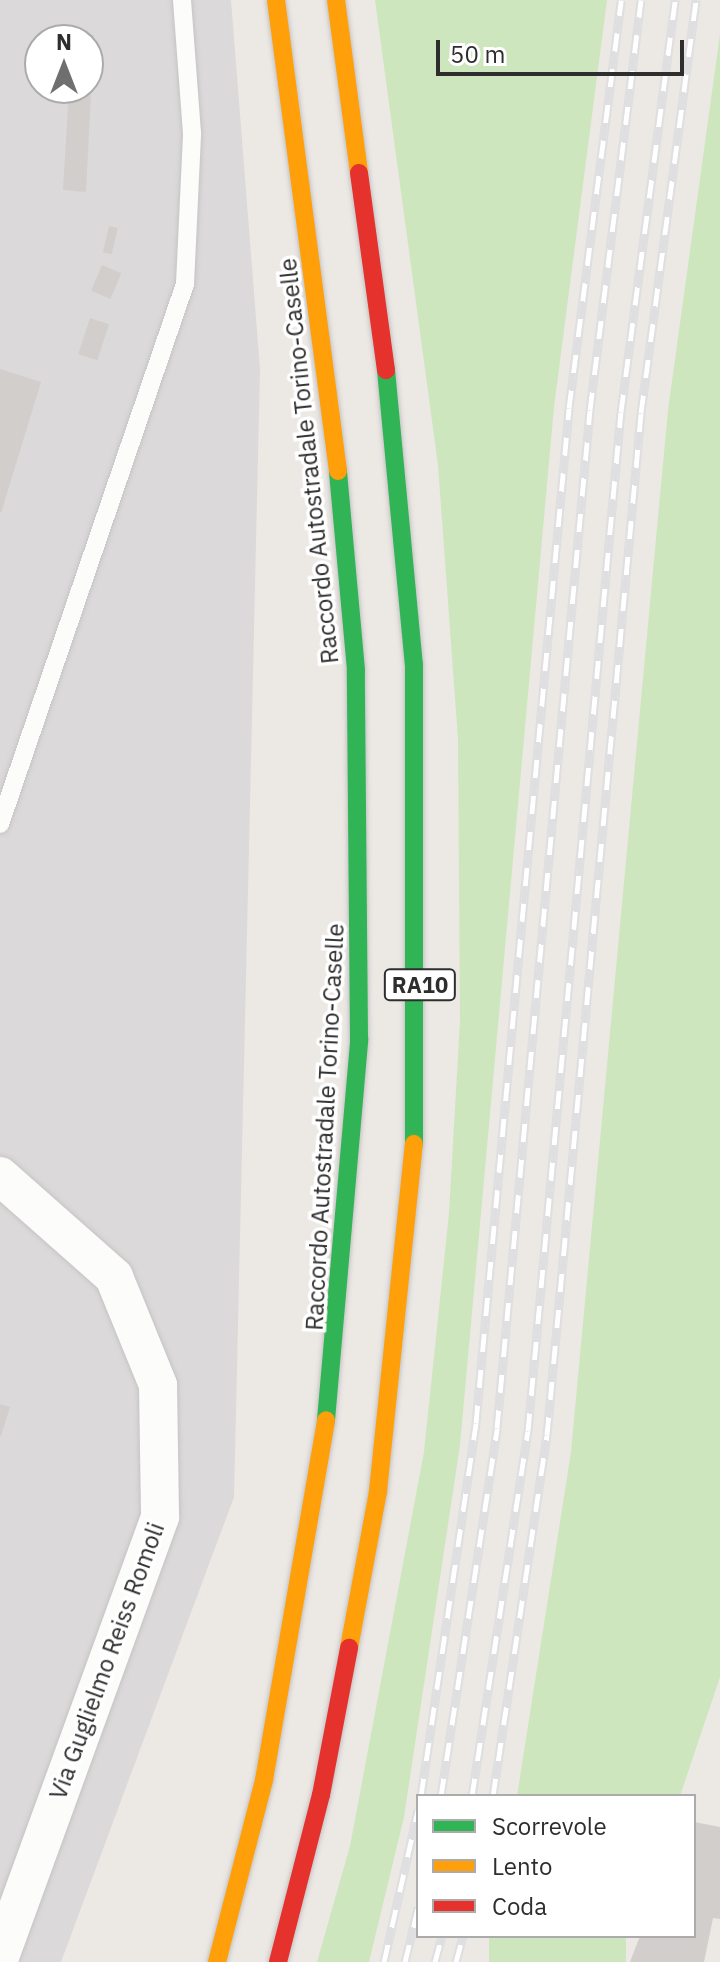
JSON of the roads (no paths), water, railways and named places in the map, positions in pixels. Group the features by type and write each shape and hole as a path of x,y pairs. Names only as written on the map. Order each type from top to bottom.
{"highway":[{"name":"Raccordo Autostradale Torino-Caselle","path":"217,1962 264,1780 318,1477 338,1337 359,1039 355,655 338,466 276,0"},
{"name":"RA10","path":"278,1962 321,1795 378,1491 412,1199 419,1039 413,650 398,461 336,0"}],"street":[{"name":"Via Guglielmo Reiss Romoli","path":"0,1176 114,1277 158,1385 160,1517 0,1957"}],"lane":[{"path":"0,824 185,284 192,133 182,0"}],"railway":[{"path":"421,1794 476,1423 569,408 621,0"},
{"path":"441,1794 497,1428 590,410 641,0"},
{"path":"472,1794 528,1431 621,412 675,0"},
{"path":"493,1794 547,1435 641,413 696,0"},
{"path":"384,1962 416,1819"},
{"path":"405,1962 416,1916"},
{"path":"435,1962 441,1938"},
{"path":"456,1962 462,1938"}]}
